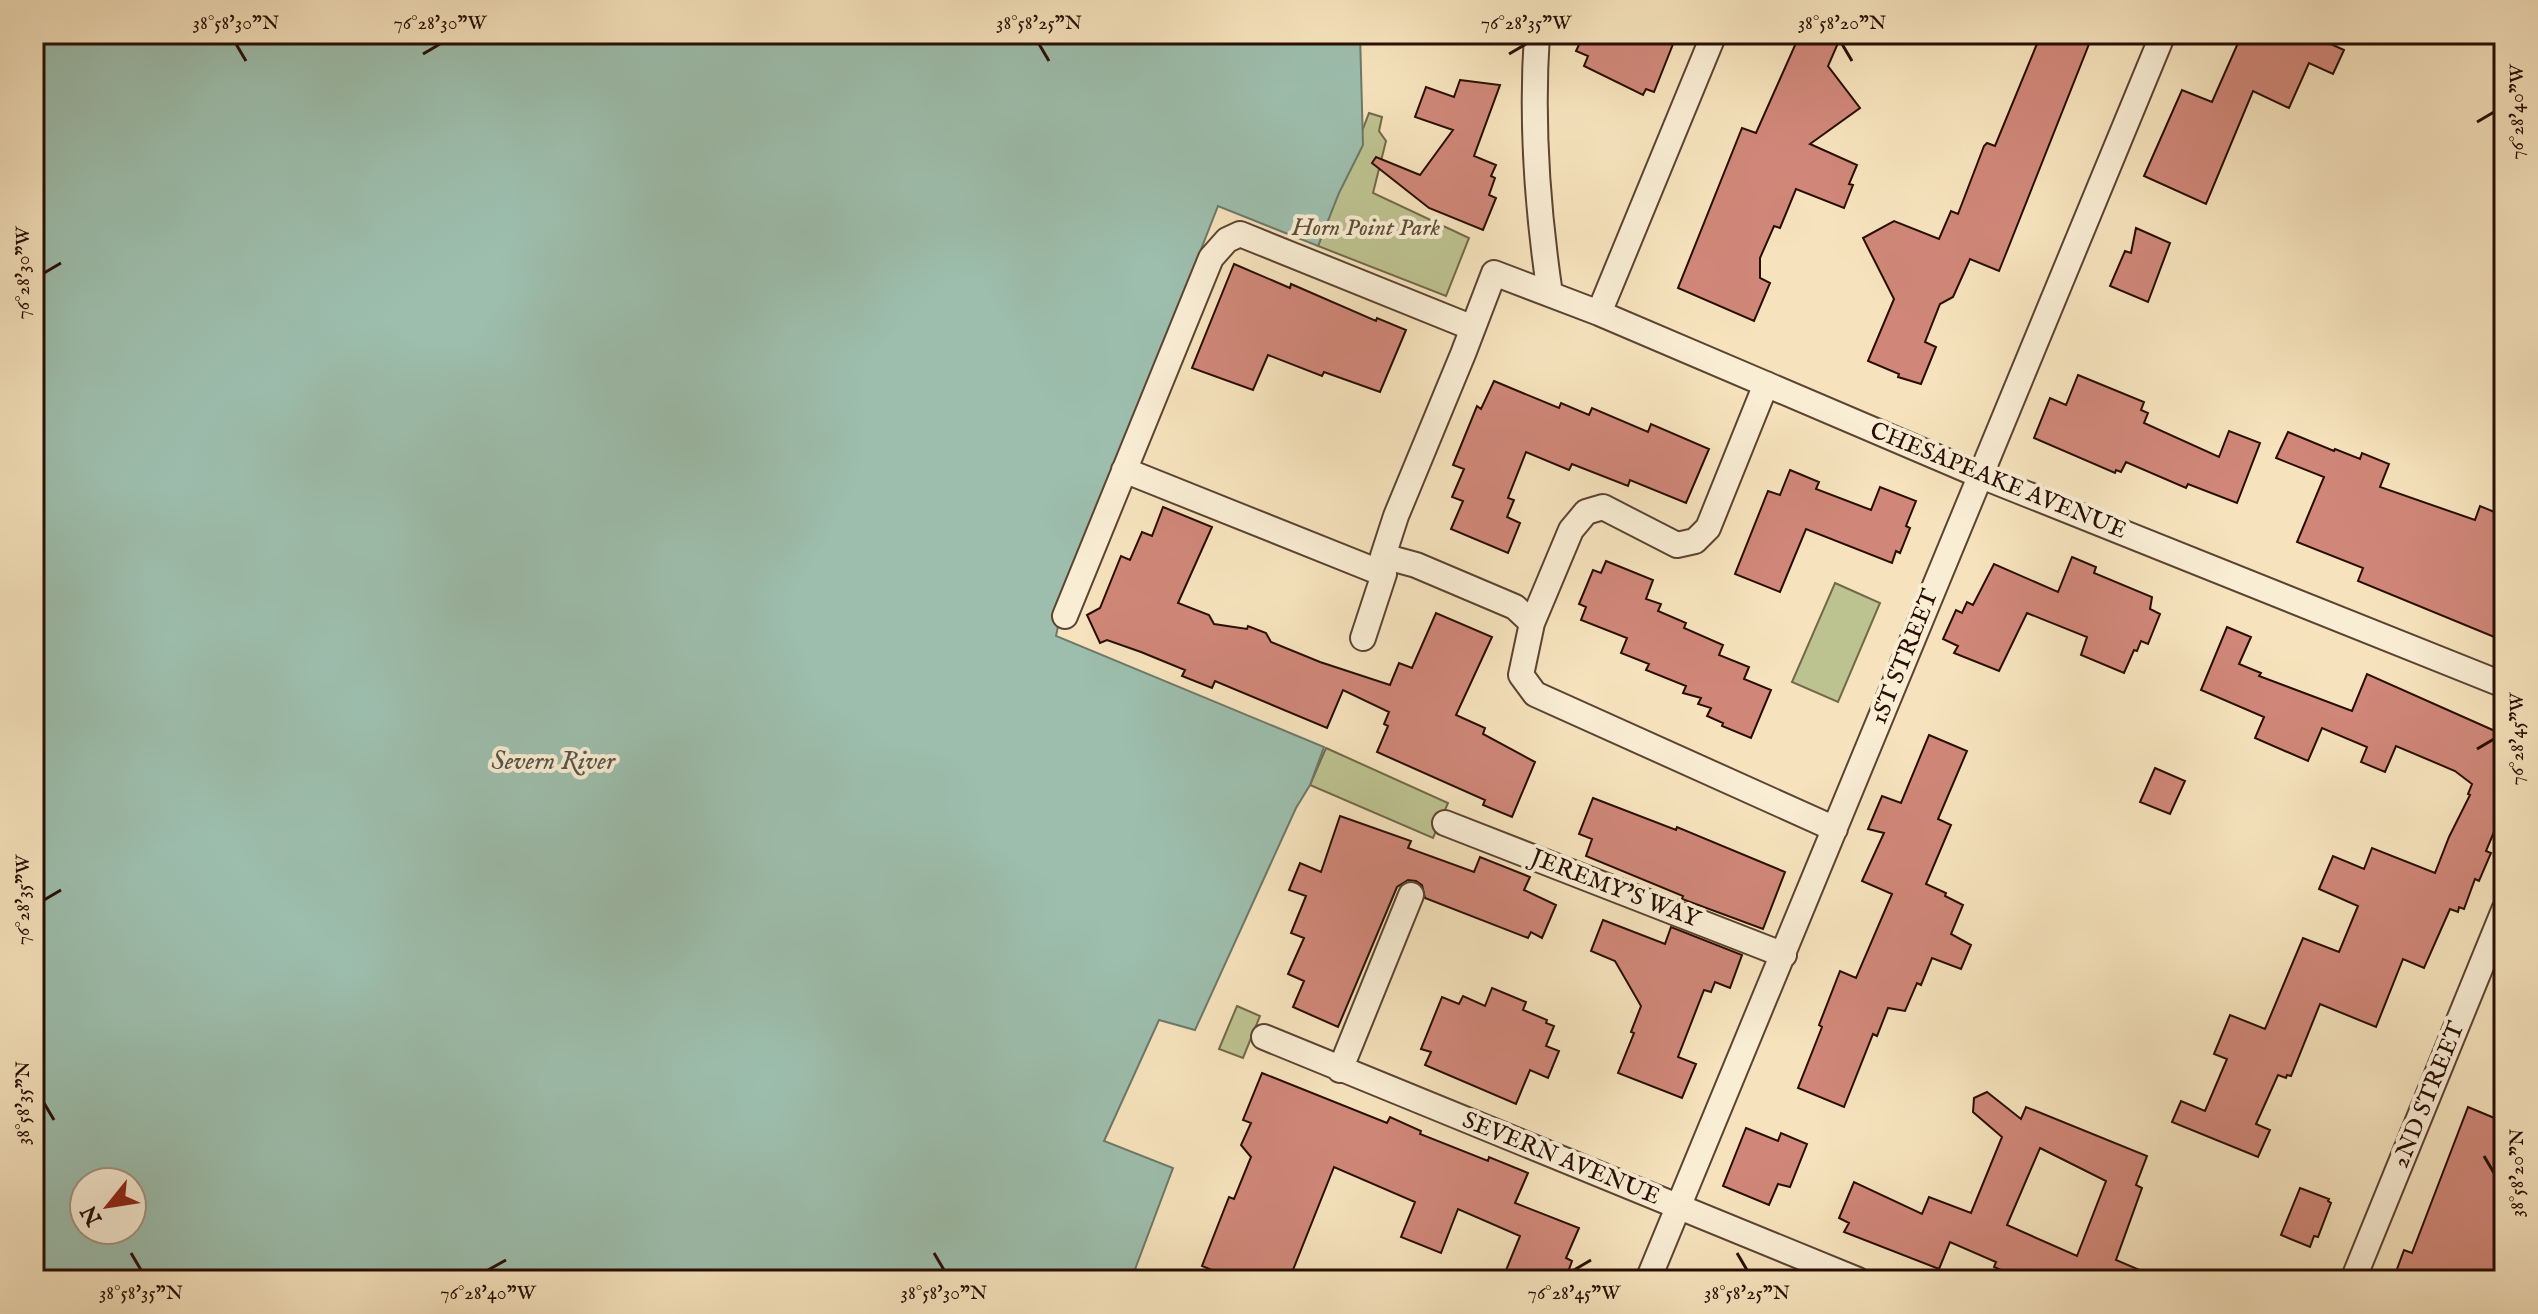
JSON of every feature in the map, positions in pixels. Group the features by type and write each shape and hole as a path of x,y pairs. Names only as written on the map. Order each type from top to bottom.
{"street":[{"path":"1537,34 1533,95 1538,217 1550,294"},
{"path":"1599,313 1714,34"},
{"name":"1ST STREET","path":"1648,1280 2163,34"},
{"path":"1065,616 1211,258 1227,240 1240,234 1473,328 1396,516 1363,638"},
{"name":"CHESAPEAKE AVENUE","path":"1473,328 1494,273 1599,313 1979,475 2504,685"},
{"path":"1766,384 1708,528 1695,541 1677,545 1603,507 1586,512 1571,530 1532,623 1521,675 1535,694 1835,829"},
{"path":"1124,470 1384,565 1416,565 1515,607 1532,623"},
{"name":"JEREMY'S WAY","path":"1445,823 1784,955"},
{"path":"1340,1070 1411,895"},
{"name":"2ND STREET","path":"2353,1280 2504,910"},
{"name":"SEVERN AVENUE","path":"1264,1037 1858,1280"}],"green space":[{"name":"Horn Point Park","path":"1369,113 1382,117 1379,131 1386,141 1373,193 1469,238 1446,296 1318,246"},
{"path":"1835,583 1880,603 1838,702 1792,682"},
{"path":"1326,748 1448,803 1433,838 1310,785"},
{"path":"1237,1006 1260,1016 1243,1058 1219,1049"}],"water":[{"name":"Severn River","path":"34,34 1360,34 1363,145 1318,246 1218,206 1064,598 1056,636 1324,747 1310,785 1296,808 1195,1030 1159,1020 1104,1141 1173,1168 1131,1280 34,1280"}],"building":[{"path":"1584,34 1677,34 1654,92 1646,89 1643,95 1584,66 1588,56 1576,51"},
{"path":"1800,34 1842,34 1828,66 1860,108 1810,144 1857,165 1844,208 1796,189 1780,228 1774,226 1760,258 1760,278 1770,283 1754,321 1678,288 1742,128 1756,133"},
{"path":"2041,34 2093,34 1999,271 1970,259 1953,297 1940,304 1925,342 1936,347 1921,384 1898,377 1899,374 1868,361 1894,299 1863,238 1894,221 1939,239 1951,211 1958,214 1984,146 1987,143 1995,146"},
{"path":"2242,34 2267,41 2270,34 2309,34 2344,50 2333,74 2309,63 2289,108 2253,91 2206,204 2144,176 2182,90 2212,102"},
{"path":"1460,80 1500,85 1474,156 1496,165 1489,195 1496,198 1483,230 1429,208 1372,163 1376,157 1420,175 1453,130 1415,117 1426,87 1454,97"},
{"path":"2136,228 2170,243 2148,302 2110,286 2125,251 2131,253"},
{"path":"1234,264 1406,330 1380,392 1324,372 1322,376 1268,355 1253,390 1192,368"},
{"path":"2078,375 2144,402 2141,410 2148,413 2144,423 2219,457 2229,431 2260,443 2237,503 2188,484 2186,488 2126,462 2121,472 2116,470 2115,473 2034,438 2050,398 2066,405"},
{"path":"1494,381 1559,408 1561,403 1589,415 1592,408 1648,432 1651,424 1709,449 1686,503 1630,480 1628,486 1572,464 1569,470 1526,452 1508,498 1514,500 1507,517 1520,523 1508,553 1451,529 1463,501 1452,497 1464,469 1453,465 1477,406 1481,409"},
{"path":"2288,432 2334,451 2360,459 2362,453 2389,464 2380,487 2475,520 2480,506 2504,516 2504,641 2358,581 2363,568 2297,542 2324,477 2276,458"},
{"path":"1790,470 1819,482 1816,489 1871,510 1880,487 1916,501 1906,526 1910,528 1900,553 1896,551 1892,563 1806,529 1780,592 1735,574 1768,491 1780,495"},
{"path":"1163,507 1212,527 1178,603 1209,615 1214,624 1247,629 1248,626 1266,633 1271,642 1390,685 1399,663 1412,668 1436,613 1492,637 1456,715 1485,728 1483,734 1535,762 1512,817 1483,805 1485,800 1377,752 1388,726 1384,724 1389,712 1343,690 1327,728 1215,681 1212,688 1182,676 1185,670 1141,652 1107,640 1100,643 1087,615 1100,608 1121,556 1130,560 1142,532 1152,536"},
{"path":"2072,557 2096,567 2094,573 2152,597 2150,609 2160,614 2148,644 2141,641 2124,673 2081,655 2087,637 2027,613 1999,671 1954,653 1958,646 1943,639 1956,610 1962,613 1967,602 1973,605 1994,564 2058,592"},
{"path":"1606,561 1653,580 1646,599 1661,604 1658,611 1686,623 1684,628 1723,645 1719,655 1749,667 1744,679 1771,690 1751,738 1707,716 1711,708 1698,704 1701,698 1683,693 1686,686 1646,670 1649,664 1621,653 1627,638 1581,620 1586,607 1579,604 1593,570 1601,573"},
{"path":"2227,627 2251,637 2239,664 2261,673 2259,676 2352,711 2367,674 2504,735 2504,808 2486,851 2491,853 2479,881 2475,879 2464,909 2459,907 2458,912 2450,909 2424,968 2403,959 2376,1027 2320,1004 2291,1076 2278,1075 2256,1124 2270,1130 2258,1157 2172,1122 2181,1101 2205,1111 2227,1059 2214,1054 2230,1015 2265,1029 2303,938 2339,952 2358,906 2319,889 2333,856 2364,869 2372,848 2435,873 2472,784 2455,771 2396,746 2385,772 2361,762 2367,747 2322,728 2308,761 2255,738 2264,717 2201,690"},
{"path":"1929,735 1967,751 1938,819 1951,825 1926,884 1963,905 1951,934 1971,945 1961,969 1932,958 1921,985 1917,983 1905,1011 1888,1008 1877,1036 1873,1034 1844,1107 1798,1088 1840,971 1856,978 1892,894 1862,881 1884,833 1868,829 1882,796 1901,803"},
{"path":"2155,768 2185,781 2170,814 2140,802"},
{"path":"1593,798 1676,830 1677,827 1785,872 1763,929 1682,899 1683,896 1586,856 1592,839 1579,834"},
{"path":"1340,816 1411,841 1408,848 1474,872 1480,857 1530,877 1524,890 1556,905 1542,938 1531,932 1528,938 1425,898 1422,885 1408,880 1397,887 1338,1027 1293,1007 1304,981 1288,974 1304,938 1291,933 1306,896 1289,890 1300,863 1321,872"},
{"path":"1603,920 1665,944 1671,927 1742,955 1730,988 1715,982 1711,992 1704,990 1678,1057 1696,1064 1682,1098 1618,1073 1641,1006 1615,961 1591,951"},
{"path":"1492,988 1526,1002 1523,1010 1554,1026 1546,1046 1559,1051 1548,1078 1530,1070 1516,1104 1425,1065 1431,1052 1421,1049 1442,997 1459,1004 1463,996 1485,1006"},
{"path":"1262,1073 1387,1123 1390,1117 1421,1131 1420,1134 1528,1173 1515,1203 1579,1228 1566,1258 1572,1261 1565,1280 1502,1280 1520,1236 1458,1209 1441,1253 1401,1237 1415,1202 1334,1167 1289,1280 1236,1280 1202,1266 1229,1197 1234,1199 1251,1157 1241,1145 1251,1123 1243,1120"},
{"path":"1987,1092 2021,1119 2026,1107 2147,1156 2136,1185 2142,1188 2116,1260 2163,1280 2034,1280 1994,1267 1996,1262 1950,1242 1939,1269 1844,1232 1849,1223 1839,1218 1854,1182 1922,1214 1929,1197 1971,1213 2002,1137 1973,1112 1974,1098","holes":["2040,1148 2106,1181 2077,1256 2007,1225"]},
{"path":"2468,1107 2504,1122 2504,1255 2494,1280 2393,1280 2404,1250 2412,1253"},
{"path":"1746,1128 1778,1141 1781,1133 1807,1144 1790,1187 1778,1184 1769,1205 1723,1186"},
{"path":"2300,1188 2329,1199 2331,1203 2318,1237 2314,1236 2310,1247 2281,1235"}]}
